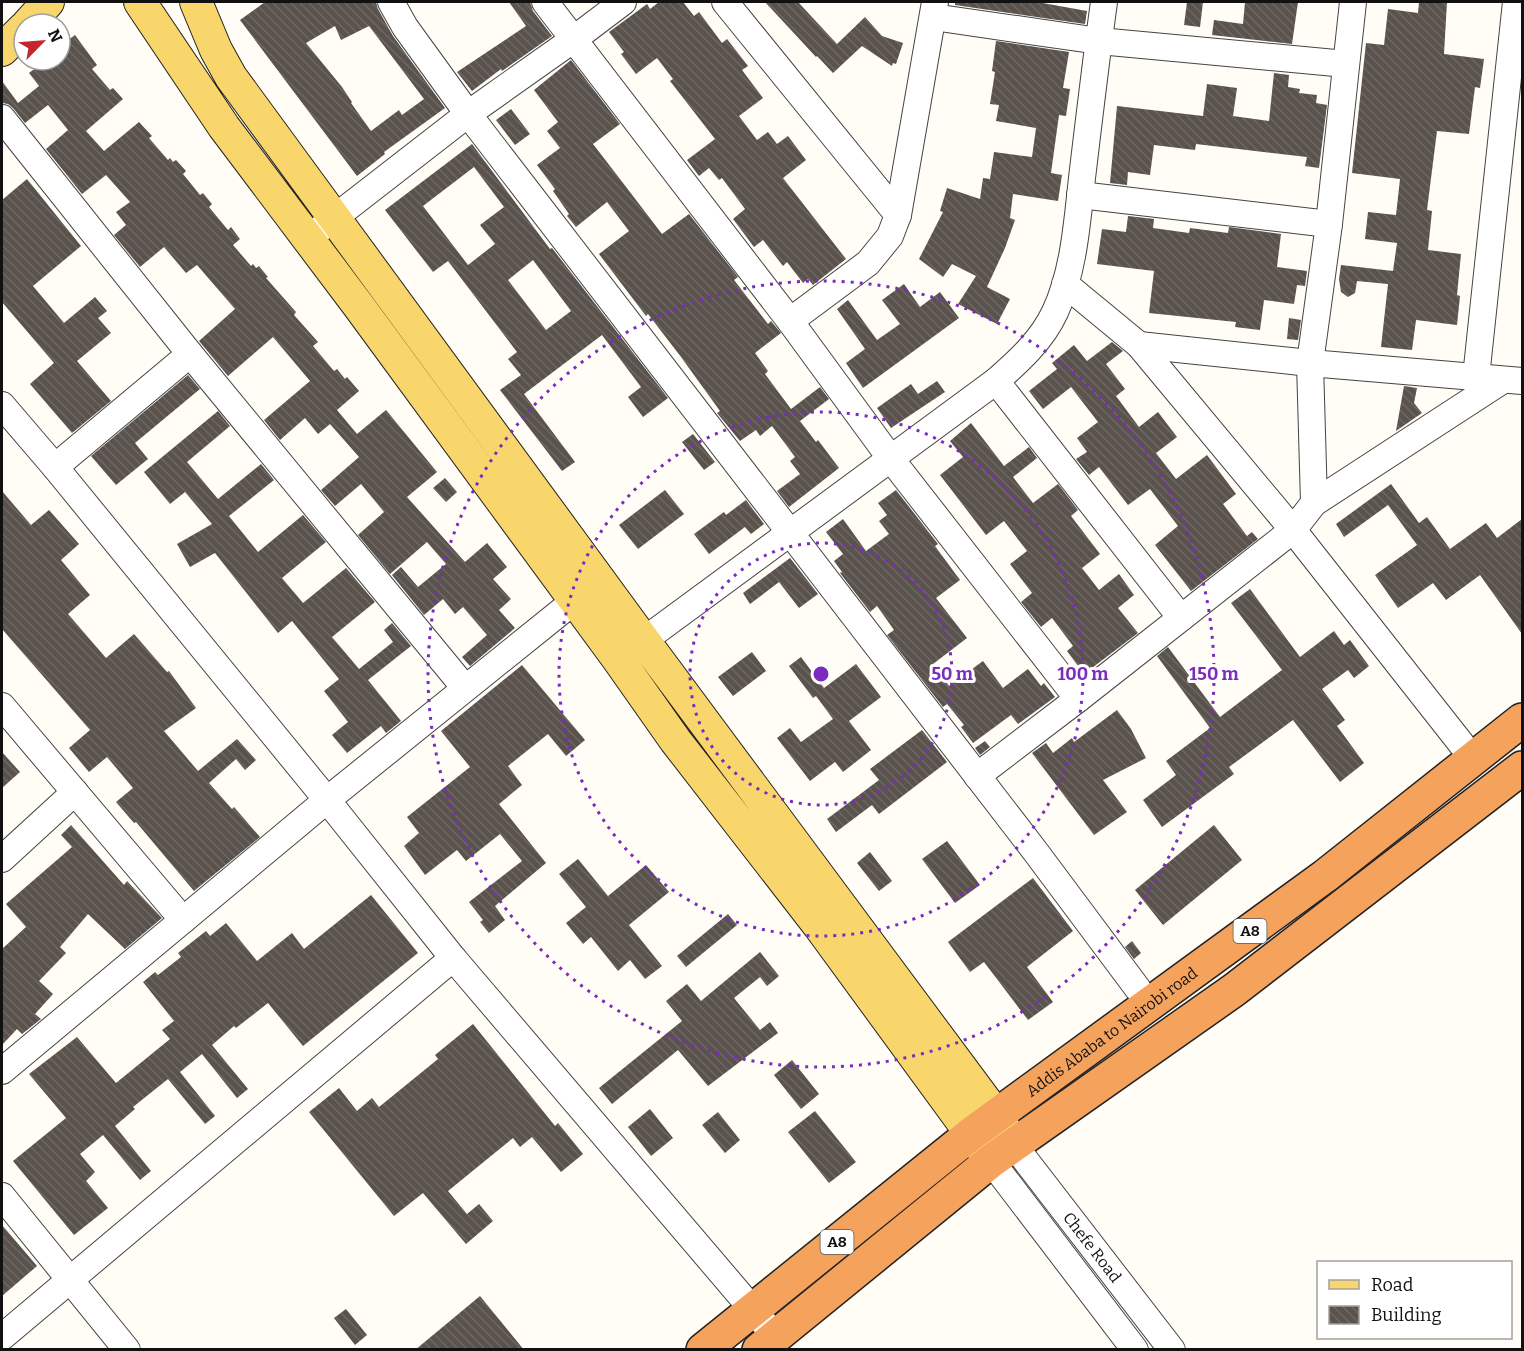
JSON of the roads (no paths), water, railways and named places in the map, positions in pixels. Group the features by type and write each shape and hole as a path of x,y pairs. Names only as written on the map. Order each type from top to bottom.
{"highway":[{"name":"Addis Ababa to Nairobi road","path":"704,1350 983,1125 1325,876 1522,720"},
{"name":"Addis Ababa to Nairobi road","path":"767,1343 1002,1152 1234,990 1522,768"}],"main road":[{"path":"31,12 48,2"},
{"path":"140,2 224,127 618,660 675,741 820,927 983,1125"},
{"path":"196,2 216,50 231,77 601,580 1002,1152"}],"street":[{"path":"391,2 405,27 468,114 1138,989"},
{"path":"545,2 790,321 891,459 1078,699"},
{"path":"308,239 468,114 623,2"},
{"path":"725,2 898,215"},
{"path":"618,660 996,381 1040,338 1055,312 1065,284 1074,243 1104,2"},
{"path":"1314,504 1310,363 1329,224 1353,2"},
{"path":"1476,377 1516,2"},
{"path":"790,321 868,263 890,236 898,215 934,9 1099,41 1346,64"},
{"path":"2,117 190,354 465,688"},
{"path":"1080,195 1329,224"},
{"path":"1065,284 1139,345 1293,530 1463,746"},
{"path":"1139,345 1310,363 1513,380"},
{"path":"55,467 190,354"},
{"path":"976,776 1293,530 1314,504 1513,380"},
{"path":"996,381 1181,618"},
{"path":"2,405 327,800 453,958 753,1311 767,1343"},
{"path":"2,1071 327,800 601,580"},
{"path":"2,706 183,920"},
{"path":"2,858 75,792"},
{"path":"2,1337 453,958"},
{"name":"Chefe Road","path":"1002,1152 1135,1350"},
{"name":"Chefe Road","path":"1002,1152 1172,1350"},
{"path":"2,1196 127,1350"}]}
